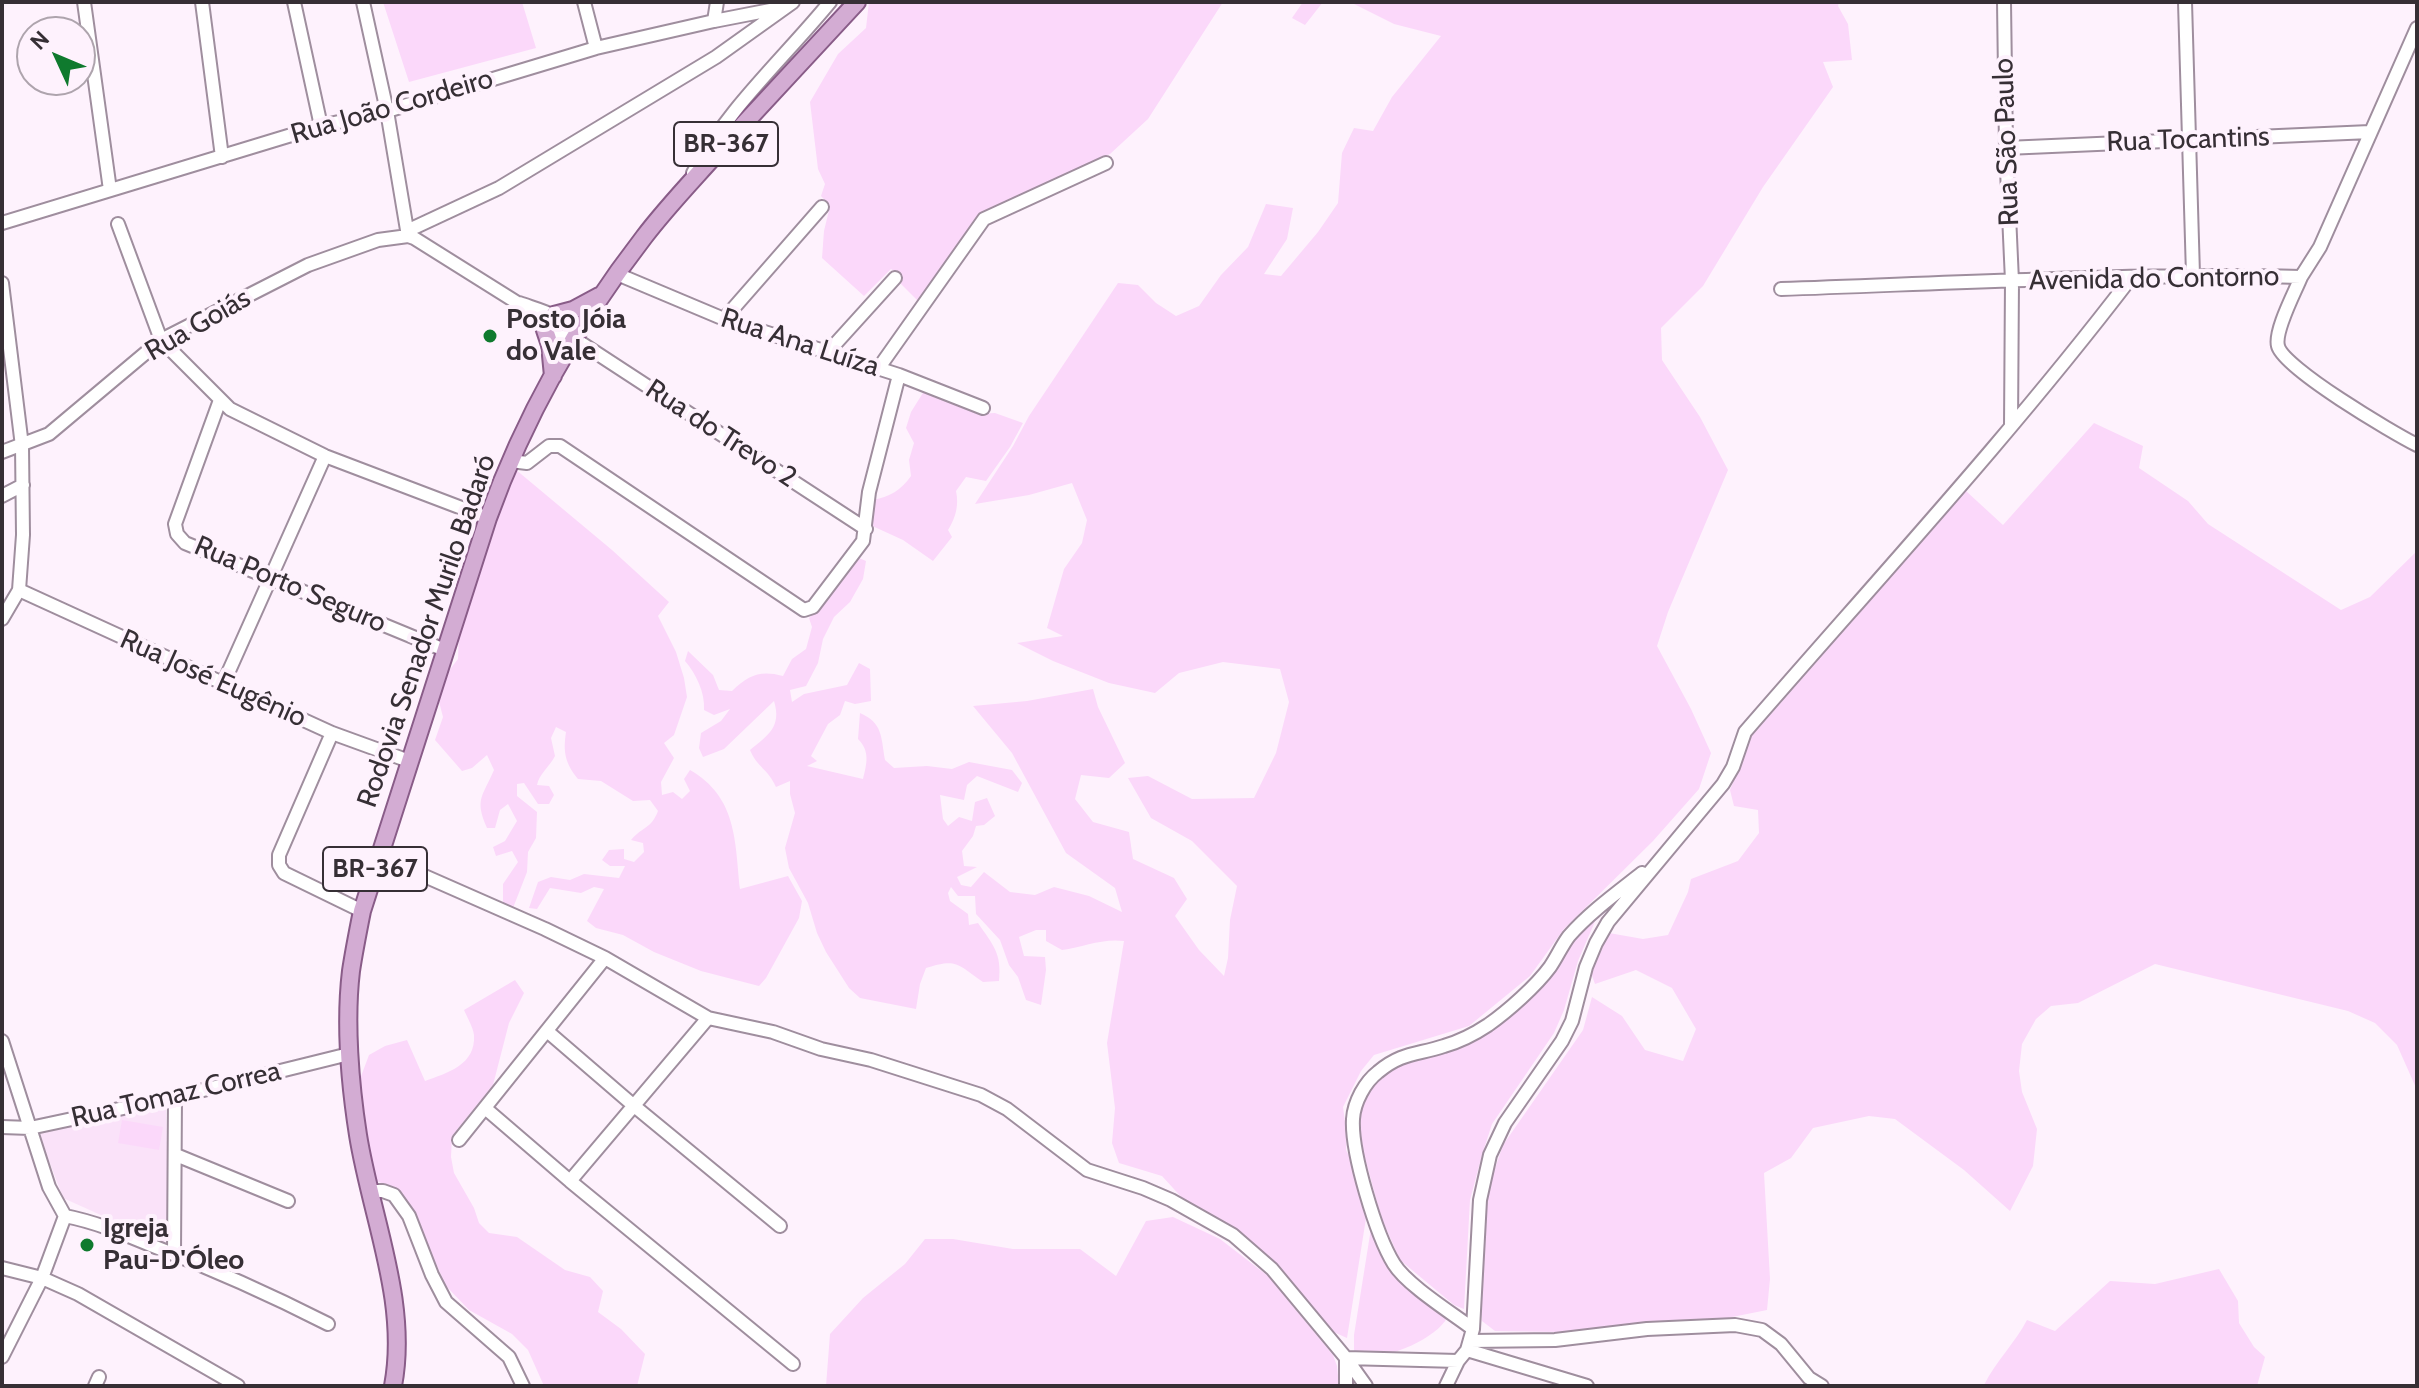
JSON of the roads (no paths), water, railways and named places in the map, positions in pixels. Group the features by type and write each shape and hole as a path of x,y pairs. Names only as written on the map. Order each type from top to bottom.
{"main road":[{"name":"Rodovia Senador Murilo Badaró","path":"393,1386 397,1362 393,1300 358,1136 349,1054 351,973 362,911 488,518 511,461 553,376 617,274 682,193 857,2"},
{"path":"553,376 549,322 604,293"}],"street":[{"path":"84,2 110,190"},
{"path":"202,2 222,157"},
{"path":"294,2 321,126"},
{"path":"363,2 410,235 549,322"},
{"path":"584,2 596,48"},
{"path":"714,21 717,2"},
{"path":"682,193 720,132 830,2"},
{"name":"Rua São Paulo","path":"2004,2 2012,281 2011,426"},
{"path":"2185,2 2193,275"},
{"name":"Rua João Cordeiro","path":"2,223 321,126 387,111 596,48 790,4"},
{"name":"Rua Goiás","path":"2,452 39,439 61,425 161,340 308,265 378,240 410,235 499,188 716,57 790,4"},
{"name":"Avenida do Contorno","path":"1781,289 2193,275 2301,277 2320,247 2417,28"},
{"name":"Rua Tocantins","path":"2006,148 2370,132"},
{"path":"878,369 979,224 990,215 1106,163"},
{"path":"724,319 822,207"},
{"path":"118,224 161,340 230,409 325,456 488,518"},
{"name":"Rua Ana Luíza","path":"617,274 724,319 899,375 983,408"},
{"path":"2301,277 2277,335 2278,347 2284,357 2313,380 2417,445"},
{"path":"828,352 895,278"},
{"path":"1446,1386 1470,1340 1480,1200 1490,1155 1505,1123 1562,1041 1572,1021 1586,967 1608,922 1729,776 1745,732 2079,346 2130,279"},
{"path":"2,283 22,446 23,485 19,590 2,619"},
{"name":"Rua do Trevo 2","path":"549,322 568,325 575,339 866,529"},
{"path":"511,461 527,463 549,446 560,446 804,610 813,607 858,550 866,529 869,492 899,375"},
{"name":"Rua Porto Seguro","path":"220,400 175,524 177,534 185,543 447,651"},
{"path":"224,682 325,456"},
{"path":"2,496 23,485"},
{"name":"Rua José Eugênio","path":"19,590 332,733 409,761"},
{"path":"332,733 279,855 279,865 284,873 362,911"},
{"path":"379,856 605,958 708,1018 773,1032 981,1095 1007,1109 1087,1170 1171,1200 1233,1235 1272,1269 1366,1386"},
{"path":"1587,1386 1470,1340 1395,1266 1381,1236 1353,1140 1353,1116 1364,1087 1376,1073 1397,1058 1446,1046 1487,1025 1549,969 1569,936 1607,900 1661,858"},
{"path":"459,1140 605,958"},
{"path":"570,1181 708,1018"},
{"path":"547,1031 780,1226"},
{"path":"2,1041 49,1187 65,1216 42,1278 2,1357"},
{"name":"Rua Tomaz Correa","path":"2,1127 30,1128 175,1097 349,1054"},
{"path":"174,1254 175,1097"},
{"path":"485,1108 793,1364"},
{"path":"176,1155 288,1201"},
{"path":"371,1191 394,1195 409,1216 446,1302 509,1357 523,1386"},
{"path":"65,1216 87,1220 174,1254 281,1300 328,1324"},
{"path":"2,1268 42,1278 78,1294 238,1386"},
{"path":"1470,1340 1555,1340 1647,1329 1735,1325 1762,1330 1781,1344 1809,1378 1822,1386"},
{"path":"1346,1358 1458,1361"},
{"path":"1346,1358 1346,1386"}],"place":[{"name":"Posto Jóia do Vale","path":"490,336"},
{"name":"Igreja Pau-D'Óleo","path":"87,1245"}]}
